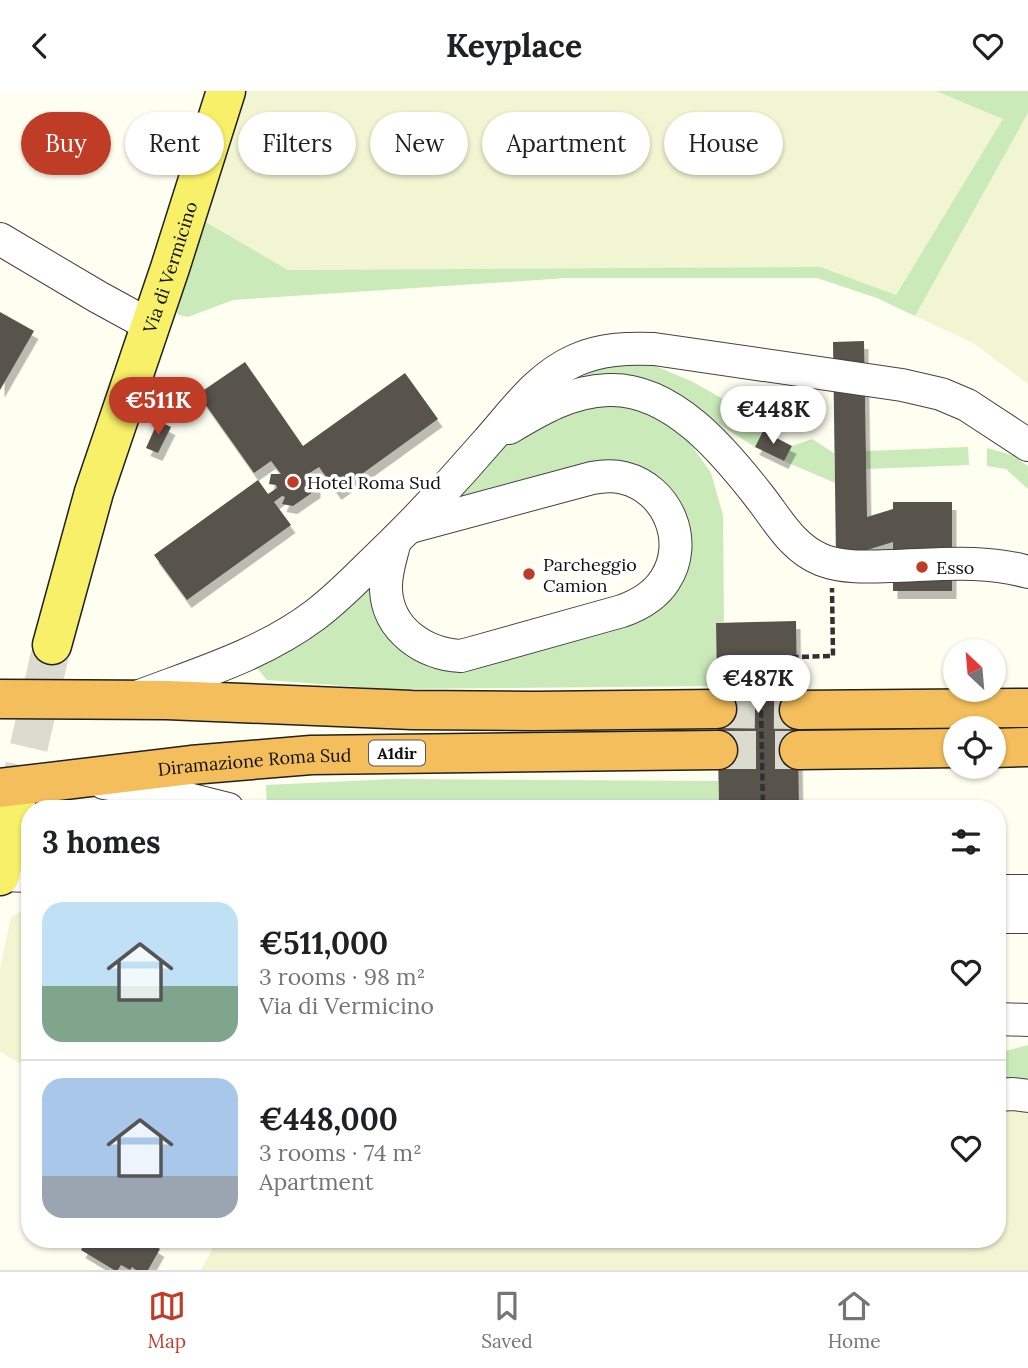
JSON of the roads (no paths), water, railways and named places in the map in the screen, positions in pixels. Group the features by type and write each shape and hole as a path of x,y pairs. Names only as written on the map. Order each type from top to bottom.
{"highway":[{"path":"0,699 130,699 412,710 717,709"},
{"path":"799,711 1028,708"},
{"path":"1006,748 1028,747"},
{"path":"799,750 943,748"},
{"name":"Diramazione Roma Sud","path":"8,795 78,778 228,761 311,755 718,750"}],"main road":[{"name":"Via di Vermicino","path":"52,645 94,492 151,326 226,91"},
{"path":"0,875 8,795"}],"street":[{"path":"0,239 151,326"},
{"path":"130,699 246,655 283,636 315,615 402,535 528,394 576,360 603,352 640,349 923,389 967,405 1028,445"},
{"path":"488,441 546,407 571,397 622,390 648,397 672,409 701,432 751,486 794,541 812,555 831,563 861,567 985,565 1028,572"},
{"path":"614,476 637,482 655,495 674,524 676,546 666,579 642,603 461,656 428,649 410,638 398,623 388,603 386,582 402,535 592,478 614,476"},
{"path":"78,778 192,800"},
{"path":"0,875 21,876"},
{"path":"1006,891 1028,891"},
{"path":"1006,917 1028,917"},
{"path":"1006,1019 1028,1020"},
{"path":"1006,1094 1028,1096"}],"tunnel":[{"path":"16,803 52,645"},
{"path":"717,709 799,710"},
{"path":"718,750 799,750"}],"place":[{"name":"Hotel Roma Sud","path":"293,482"},
{"name":"Esso","path":"922,567"},
{"name":"Parcheggio Camion","path":"529,574"}]}
